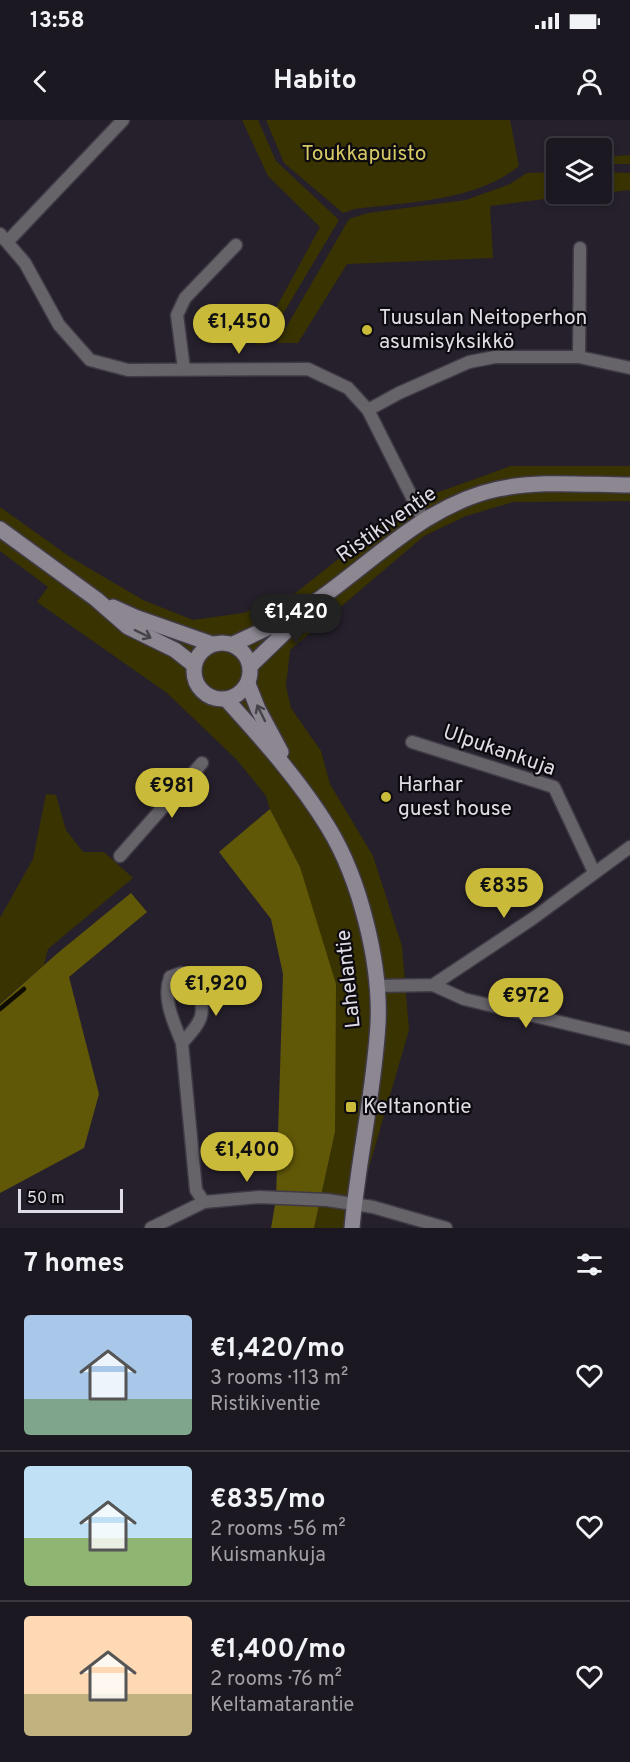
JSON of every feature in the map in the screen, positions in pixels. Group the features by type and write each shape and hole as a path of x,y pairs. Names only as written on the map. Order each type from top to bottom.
{"main road":[{"name":"Ristikiventie","path":"251,664 316,602 424,521 471,497 499,489 530,486 630,485"},
{"path":"0,529 96,599 128,627 175,650 194,665"},
{"path":"96,599 135,617 212,644"},
{"name":"Ristikiventie","path":"233,644 316,602"},
{"path":"222,642 233,644 244,652 251,664 248,684 239,694 226,699 208,696 196,683 194,665 200,652 212,644 222,642"},
{"name":"Lahelantie","path":"248,684 258,709 294,778"},
{"name":"Lahelantie","path":"226,699 294,778 329,829 356,887 370,943 378,1023 369,1109 352,1228"}],"street":[{"path":"123,120 4,238 25,262 59,325 90,360 128,370 308,369 348,388 368,410 424,521"},
{"path":"184,369 177,315 185,298 236,245"},
{"path":"579,357 580,249"},
{"path":"368,410 399,393 469,362 495,357 579,357 630,368"},
{"name":"Ulpukankuja","path":"412,742 554,787 594,872"},
{"path":"120,856 202,763"},
{"path":"433,985 532,919 630,847"},
{"path":"182,1043 200,1023 203,1006 197,982 181,973 170,977 166,988 172,1018 182,1043 196,1190 204,1202"},
{"path":"376,986 433,985 464,999 630,1039"},
{"path":"151,1228 204,1202 259,1197 373,1207 446,1228"}],"green space":[{"path":"242,120 258,120 276,161 339,220 265,344 256,345 320,227 268,176"},
{"name":"Toukkapuisto","path":"266,120 510,120 519,166 502,178 462,193 419,202 355,209 343,213 284,163"},
{"path":"630,155 630,164 612,164 612,156"},
{"path":"546,172 546,199 490,206 493,258 347,264 298,343 277,343 349,219 368,213 466,200 510,184 527,173"},
{"path":"612,172 630,173 630,190 612,192"},
{"path":"511,466 630,466 630,501 513,502 466,516 424,536 290,650 286,686 291,708 321,751 330,784 373,856 402,946 409,1030 360,1198 356,1228 314,1228 335,1132 300,867 270,809 266,796 237,760 167,693 37,602 48,587 0,551 0,507 70,557 143,600 193,620 243,613 293,595 403,505"},
{"path":"46,794 56,795 66,830 83,852 104,852 133,878 48,949 44,965 0,1003 0,918 33,859"}],"shaded area":[{"path":"270,809 300,867 336,984 335,1132 314,1228 271,1228 276,1199 283,974 271,919 219,852"},
{"path":"131,893 147,912 69,977 99,1094 84,1148 0,1193 0,1004"}],"waterway":[{"path":"0,1009 24,989"}],"place":[{"name":"Tuusulan Neitoperhon asumisyksikkö","path":"367,330"},
{"name":"Harhar guest house","path":"386,797"},
{"name":"Keltanontie","path":"351,1107"}]}
